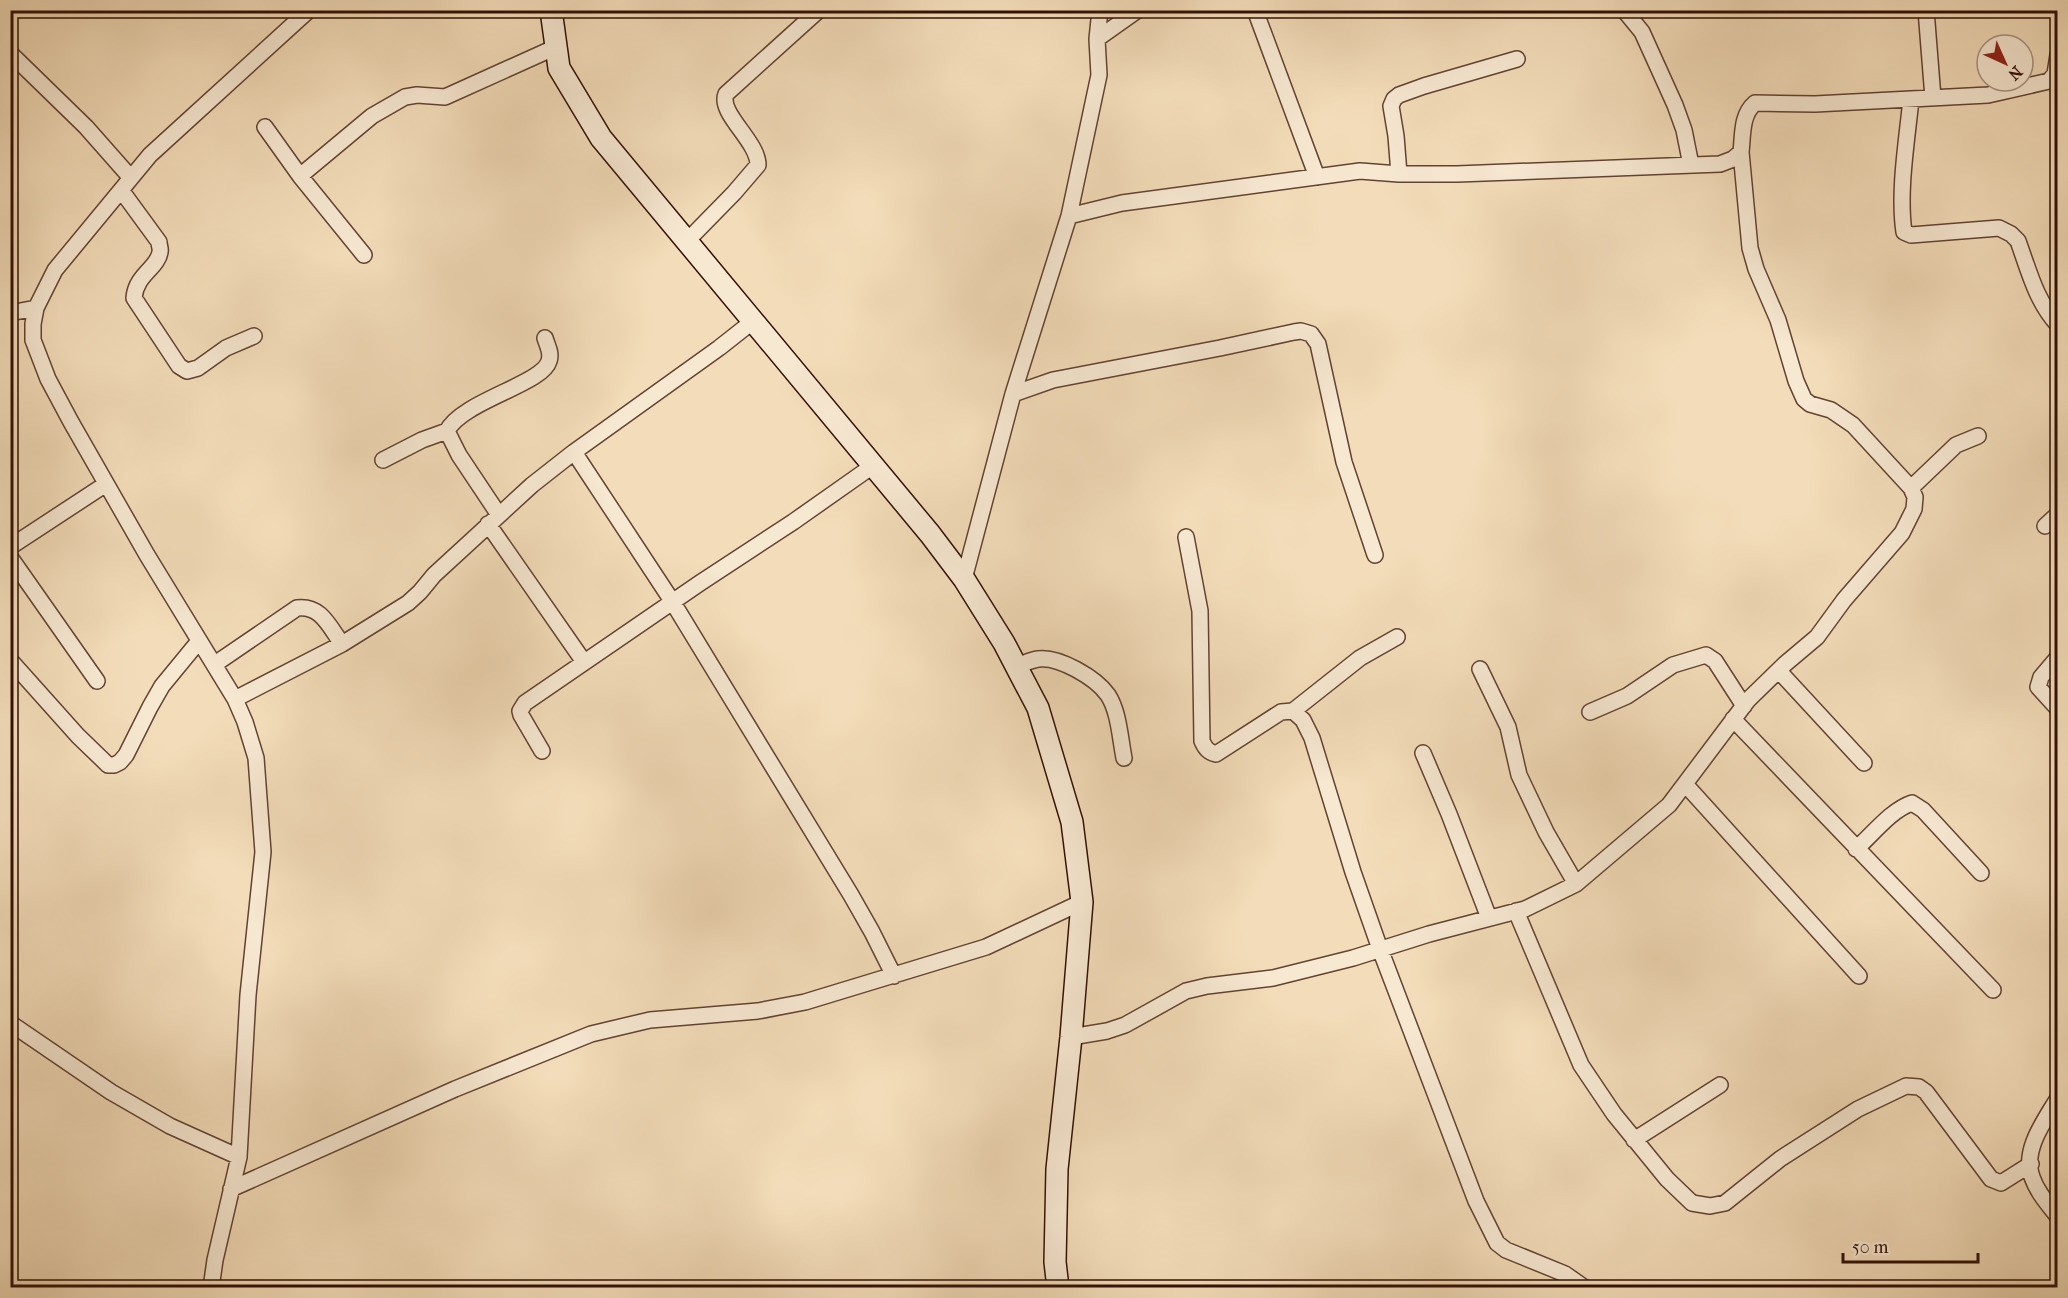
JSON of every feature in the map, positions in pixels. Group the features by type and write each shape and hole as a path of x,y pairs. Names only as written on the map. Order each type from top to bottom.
{"main road":[{"path":"551,10 559,68 601,138 752,322 874,465 964,579 1016,666 1038,708 1072,822 1082,902 1057,1169 1055,1262 1058,1287"}],"street":[{"path":"211,1287 239,1157 248,995 263,852 256,758 235,699 147,555 48,379 33,340 33,324 36,308 55,270 150,155 309,10"},
{"path":"686,242 741,187 758,165 756,149 726,109 724,100 726,94 819,10"},
{"path":"964,579 1013,394 1069,216 1099,75 1097,39 1100,10"},
{"path":"1097,39 1138,10"},
{"path":"1255,10 1317,177"},
{"path":"1624,10 1642,32 1676,105 1691,165"},
{"path":"1926,10 1933,98"},
{"path":"300,176 372,117 405,97 417,95 445,97 505,72 556,47"},
{"path":"10,53 78,120 131,178"},
{"path":"1071,1037 1107,1031 1125,1025 1186,991 1207,986 1273,978 1516,911 1576,884 1669,805 1744,706 1779,670 1817,637 1844,600 1902,533 1914,509 1915,497 1911,488 1853,425 1832,410 1804,399 1778,320 1756,269 1750,248 1741,152 1743,124 1748,108 1755,103 1815,104 1988,95 2053,81 2058,55"},
{"path":"1399,174 1391,106 1394,99 1424,86 1517,59"},
{"path":"1911,99 1904,174 1902,220 1904,232 1911,235 1999,228 2012,234 2018,241 2038,298 2058,326"},
{"path":"265,128 300,176 364,255"},
{"path":"1069,216 1122,203 1360,171 1457,174 1720,164 1733,159 1741,152"},
{"path":"121,190 159,242 160,252 156,261 135,287 134,298 179,366 187,371 198,368 226,348 254,336"},
{"path":"10,313 36,308"},
{"path":"235,699 342,644 408,603 493,519 574,452 752,322"},
{"path":"1013,394 1053,380 1301,331 1311,334 1318,344 1344,462 1375,555"},
{"path":"383,460 422,440 447,431 451,422 463,412 510,390 543,369 549,363 550,353 545,338"},
{"path":"447,431 493,519 584,662"},
{"path":"1911,488 1956,445 1978,436"},
{"path":"574,452 672,601 851,895 894,976"},
{"path":"542,750 522,715 522,707 672,601 793,522 874,465"},
{"path":"10,547 106,484"},
{"path":"2045,526 2058,514"},
{"path":"1186,537 1200,610 1202,741 1209,753 1216,754 1281,712 1293,711 1360,658 1397,637"},
{"path":"10,557 97,681"},
{"path":"214,664 297,608 314,609 324,618 342,644"},
{"path":"10,660 78,736 108,765 114,765 126,756 145,715 162,686 199,641"},
{"path":"1590,712 1627,696 1673,665 1706,655 1715,661 1744,706"},
{"path":"2058,657 2041,677 2038,687 2058,709"},
{"path":"1016,666 1040,658 1069,666 1092,679 1108,695 1118,720 1124,758"},
{"path":"1480,669 1508,727 1519,775 1546,832 1576,884"},
{"path":"1779,670 1864,763"},
{"path":"1293,711 1303,720 1312,738 1353,872 1380,949 1476,1201 1497,1243 1519,1256 1565,1274 1586,1287"},
{"path":"1733,719 1993,990"},
{"path":"1423,753 1489,918"},
{"path":"1685,784 1859,976"},
{"path":"1856,849 1905,805 1912,803 1923,810 1981,873"},
{"path":"231,1190 455,1089 591,1034 650,1020 770,1009 805,1002 986,947 1082,902"},
{"path":"1516,911 1581,1065 1594,1087 1634,1140 1667,1179 1692,1203 1710,1206 1725,1203 1780,1159 1858,1109 1906,1086 1919,1087 1926,1092 1991,1179 2001,1183 2031,1164"},
{"path":"10,1023 111,1092 170,1126 239,1157"},
{"path":"1634,1140 1720,1085"},
{"path":"2058,1098 2034,1140 2031,1164 2031,1175 2039,1192 2058,1217"}]}
